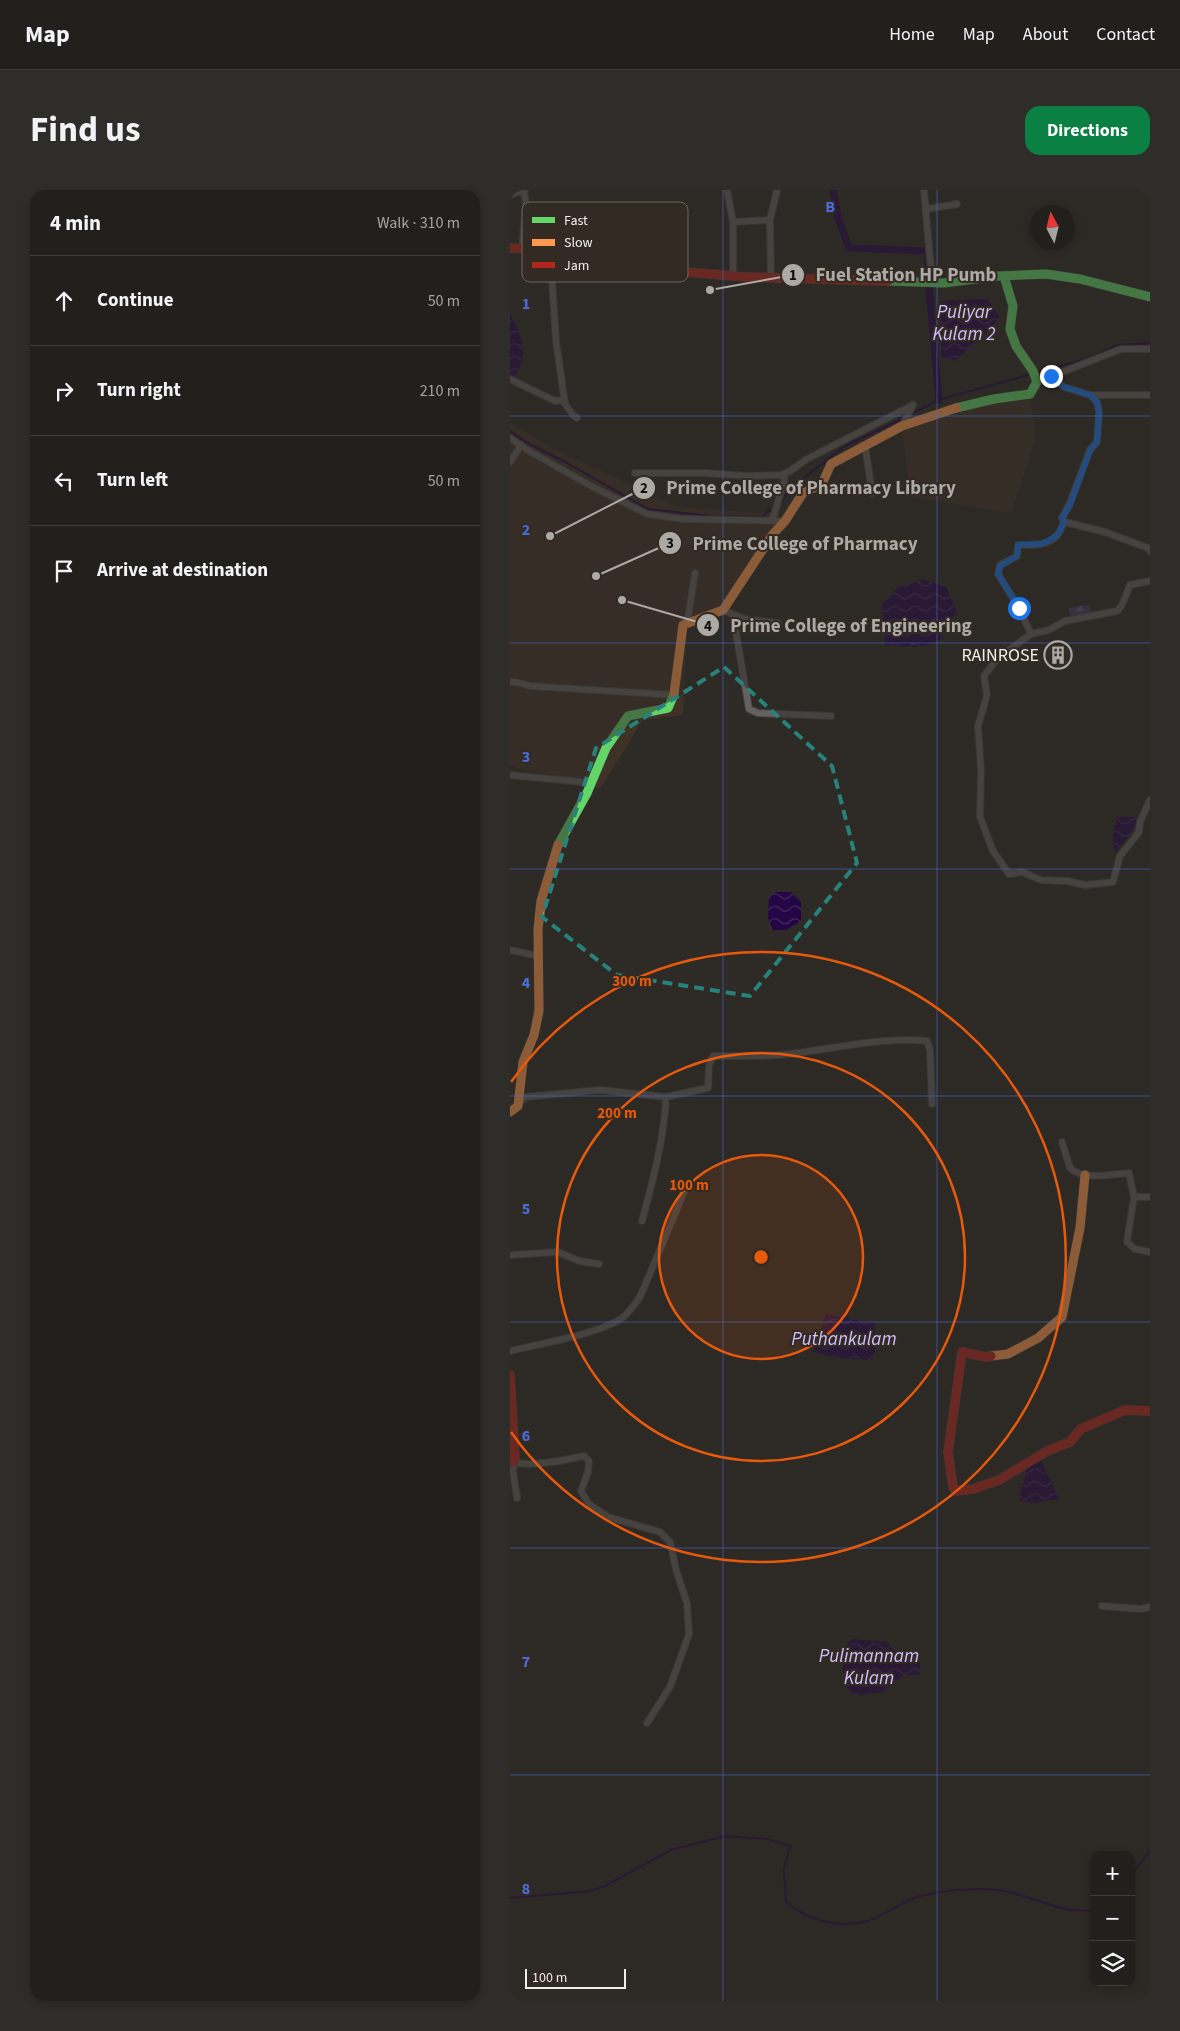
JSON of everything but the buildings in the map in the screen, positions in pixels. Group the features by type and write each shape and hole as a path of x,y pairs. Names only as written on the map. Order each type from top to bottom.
{"street":[{"path":"510,194 524,190"},
{"path":"727,190 733,222 732,276"},
{"path":"771,277 770,220 777,190"},
{"path":"924,190 932,282"},
{"path":"926,209 957,204"},
{"path":"733,222 770,220"},
{"path":"510,248 522,248"},
{"path":"688,272 732,276 944,283 1004,276 1046,274 1150,297"},
{"path":"1004,276 1013,306 1010,328 1016,346 1033,371 1037,382"},
{"path":"552,282 556,341 564,400 569,410 577,418"},
{"path":"514,1109 523,1062 534,1035 539,1011 538,929 541,901 560,843 590,786 606,748 628,716 668,708 673,696 683,625 723,610 773,534 785,521 803,493 822,484 831,464 902,426 945,411 994,399 1030,394 1037,382 1121,349 1150,349"},
{"path":"1051,376 1064,387 1090,395 1150,395"},
{"path":"510,379 555,401 564,400"},
{"path":"1031,634 998,574 999,569 1000,566 1017,556 1018,545 1041,544 1058,534 1064,522 1062,518 1070,505 1090,450 1097,442 1097,402 1090,395"},
{"path":"635,473 706,473 746,476 785,474 806,459 912,405 902,426"},
{"path":"510,438 593,487 648,514 682,519 785,521"},
{"path":"510,462 521,445"},
{"path":"865,445 872,493"},
{"path":"772,521 785,474"},
{"path":"1064,522 1105,532 1148,548 1150,551"},
{"path":"687,624 694,573"},
{"path":"1150,580 1130,585 1122,605 1117,611 1065,622 1049,630 1031,634 998,658 984,676 987,695 978,726 980,817 993,851 1009,874 1022,872 1041,880 1067,881 1085,885 1113,882 1120,856 1139,832 1140,822 1150,800"},
{"path":"723,610 744,619 778,623"},
{"path":"733,615 749,709 758,713 831,716"},
{"path":"510,682 530,686 673,696"},
{"path":"510,775 582,782 590,786"},
{"path":"510,950 538,956"},
{"path":"514,1109 525,1097 600,1090 666,1097 708,1088 709,1066 713,1056 787,1055 862,1044 915,1040 927,1041 930,1050 932,1104"},
{"path":"642,1221 656,1169 664,1125 666,1097"},
{"path":"1062,1142 1070,1168 1085,1175 1129,1173 1134,1197 1127,1242 1135,1249 1150,1252"},
{"path":"1085,1175 1080,1228 1062,1317 1038,1338 1008,1354 986,1357 962,1352 948,1452 953,1487 956,1491 999,1480 1047,1451 1070,1442 1081,1429 1125,1410 1150,1411"},
{"path":"510,1351 598,1329 621,1318 632,1309 640,1297 688,1183"},
{"path":"1134,1197 1150,1197"},
{"path":"510,1255 558,1252 579,1261 599,1264"},
{"path":"510,1375 512,1472 517,1498"},
{"path":"512,1461 520,1464 547,1463 584,1456 589,1461 589,1468 581,1490 589,1504 608,1517 660,1532 670,1542 676,1570 687,1602 690,1634 670,1687 647,1724"},
{"path":"1102,1606 1141,1609 1150,1607"}],"highlighted area":[{"path":"724,667 832,766 857,863 750,996 617,975 542,917 596,748"}],"shaded area":[{"path":"1030,398 1036,439 1011,513 911,497 902,431 989,404"},
{"path":"510,423 554,449 679,507 780,514 758,559 737,588 730,613 687,628 683,715 643,720 600,789 510,766"}],"green space":[{"path":"1088,605 1091,607 1090,613 1071,619 1068,608"}],"water":[{"name":"Puliyar Kulam 2","path":"987,299 1000,317 985,334 955,361 941,356 941,301"},
{"path":"510,314 518,328 523,352 520,368 515,375 510,375"},
{"path":"924,580 946,586 957,611 939,641 919,647 885,645 882,604 898,587"},
{"path":"1118,817 1138,817 1132,832 1116,852 1113,840"},
{"path":"776,892 791,892 801,902 801,921 786,930 773,930 768,918 769,898"},
{"name":"Puthankulam","path":"826,1314 874,1323 876,1344 872,1360 836,1358 813,1352"},
{"path":"1040,1458 1059,1499 1032,1503 1020,1501 1020,1492 1026,1476 1026,1466"},
{"name":"Pulimannam Kulam","path":"853,1639 887,1642 895,1652 912,1651 920,1662 920,1675 904,1675 882,1692 856,1695 844,1686 842,1649"}],"waterway":[{"path":"833,190 838,218 849,248 928,251 927,276"},
{"path":"929,288 939,400"},
{"path":"1036,373 1089,358 1118,345 1150,343"},
{"path":"910,414 939,400 1031,374"},
{"path":"782,499 800,481 845,446 904,418"},
{"path":"510,431 526,442 648,509 711,516 762,517 775,505"},
{"path":"510,1898 590,1891 605,1886 671,1850 725,1836 766,1839 790,1846 784,1869 786,1902 804,1914 825,1922 846,1924 868,1921 917,1897 939,1892 978,1889 1013,1893 1071,1910 1090,1911"},
{"path":"1135,1871 1150,1850"}],"traffic: fast":[{"path":"888,281 944,283 998,276 1046,274 1080,279 1150,297"},
{"path":"956,408 994,399 1030,394 1037,382 1033,371 1016,346 1010,329 1013,306 1004,276"},
{"path":"558,845 587,793 606,748 628,716 668,708 674,694"}],"traffic: slow":[{"path":"674,694 683,625 723,610 773,534 785,521 803,493 822,484 831,464 902,426 956,408"},
{"path":"510,1112 518,1106 523,1062 534,1035 539,1011 538,929 541,901 558,845"},
{"path":"991,1356 1008,1354 1038,1338 1062,1317 1080,1228 1085,1175"}],"traffic: jam":[{"path":"510,248 522,248"},
{"path":"688,272 746,277 888,281"},
{"path":"991,1356 986,1357 962,1352 948,1452 953,1487 956,1491 973,1489 999,1480 1047,1451 1070,1442 1081,1429 1125,1410 1150,1411"},
{"path":"510,1375 515,1459 510,1461"}],"place":[{"name":"Fuel Station HP Pumb","path":"710,290"},
{"name":"Prime College of Pharmacy Library","path":"550,536"},
{"name":"Prime College of Pharmacy","path":"596,576"},
{"name":"Prime College of Engineering","path":"622,600"},
{"name":"RAINROSE","path":"1058,655"}],"route":[{"path":"1019,608 998,574 1000,566 1017,556 1016,550 1018,545 1041,544 1058,534 1064,522 1062,518 1070,505 1090,450 1097,442 1098,437 1099,412 1097,402 1090,395 1064,387 1051,376"}]}
